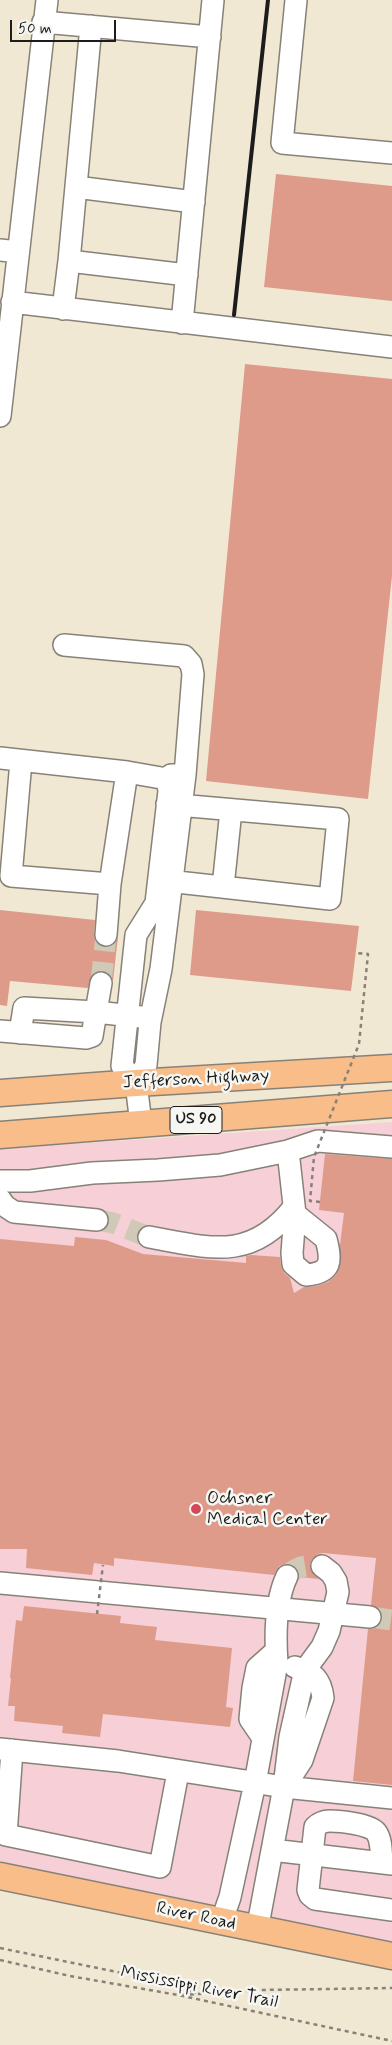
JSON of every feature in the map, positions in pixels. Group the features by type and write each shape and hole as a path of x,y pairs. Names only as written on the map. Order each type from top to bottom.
{"main road":[{"name":"Jefferson Highway","path":"0,1093 392,1068"},
{"name":"US 90","path":"0,1135 392,1104"},
{"name":"River Road","path":"0,1876 221,1923 392,1956"}],"lane":[{"path":"0,416 12,302 9,251 47,0"},
{"path":"182,323 213,0"},
{"path":"296,0 282,143 392,153"},
{"path":"43,22 210,37"},
{"path":"63,309 92,26"},
{"path":"76,187 194,202"},
{"path":"69,261 187,275"},
{"path":"12,302 392,347"},
{"path":"64,646 184,656 191,664 193,674 176,777 165,881 165,937 161,969 151,1018 146,1065 136,1083"},
{"path":"110,884 11,876 10,760 176,777"},
{"path":"127,772 110,884 106,931 165,937"},
{"path":"165,881 330,899 338,819 174,805"},
{"path":"223,887 231,810"},
{"path":"142,1124 136,1083 122,1066 136,935 156,903 165,881"},
{"path":"10,1032 86,1038 92,1036 101,984"},
{"path":"96,1012 151,1018"},
{"path":"0,1180 30,1181 92,1173 220,1165 288,1151 318,1141 392,1147"},
{"path":"149,1237 207,1247 230,1248 250,1242 270,1232 295,1210 288,1151"},
{"path":"0,1199 5,1206 14,1212 98,1220"},
{"path":"305,1670 322,1647 330,1631 338,1592 336,1581 331,1573 322,1566"},
{"path":"276,1657 281,1589 287,1576"},
{"path":"0,1583 370,1617"},
{"path":"257,1930 284,1787 302,1760 323,1698 322,1688 317,1677 276,1657"},
{"path":"221,1923 230,1897 263,1738 250,1719 257,1668 276,1657"},
{"path":"178,1772 160,1867 6,1835 6,1749 118,1761 178,1772 284,1787 392,1798"},
{"path":"272,1850 312,1855 387,1864 375,1831 368,1826 329,1821 320,1823 315,1827 312,1855 308,1890 310,1895 316,1899 392,1910"}],"path":[{"path":"320,1202 310,1201 314,1157 359,1044 368,954 356,953"},
{"path":"97,1614 103,1564"},
{"path":"0,1948 156,1980 198,1994"},
{"name":"Mississippi River Trail","path":"0,1960 70,1976 178,1995 392,2041"},
{"path":"178,1995 261,1990 392,1988"}],"shaded area":[{"name":"Ochsner Medical Center","path":"392,1122 392,1947 0,1869 0,1149"}],"building":[{"path":"276,174 392,186 392,301 264,287"},
{"path":"245,364 392,379 392,576 368,799 206,781"},
{"path":"0,910 95,920 94,935 99,945 111,946 118,937 113,981 109,974 103,971 92,975 88,988 10,981 7,1006 0,1005"},
{"path":"196,910 359,926 351,991 190,975"},
{"path":"325,1154 392,1159 392,1785 353,1781 368,1629 376,1628 382,1619 381,1611 371,1605 376,1558 318,1554 312,1559 310,1565 311,1571 319,1579 299,1577 297,1568 286,1564 279,1566 274,1575 114,1558 114,1566 94,1563 92,1575 26,1568 27,1549 0,1549 0,1239 74,1246 75,1237 106,1240 143,1254 246,1263 246,1256 251,1255 280,1257 281,1266 284,1273 290,1278 294,1293 304,1287 328,1282 336,1275 341,1262 340,1245 344,1213 319,1210"},
{"path":"24,1606 121,1616 120,1623 157,1627 155,1640 232,1648 226,1707 233,1708 230,1727 103,1714 100,1737 62,1733 63,1726 14,1721 15,1706 8,1706 10,1678 16,1620 22,1621"}],"tunnel":[{"path":"101,983 106,935"},
{"path":"97,1220 113,1223 149,1237"},
{"path":"287,1576 303,1566 322,1566"},
{"path":"370,1617 392,1620"}],"railway":[{"path":"234,315 268,0"}],"place":[{"name":"Ochsner Medical Center","path":"196,1509"}]}
